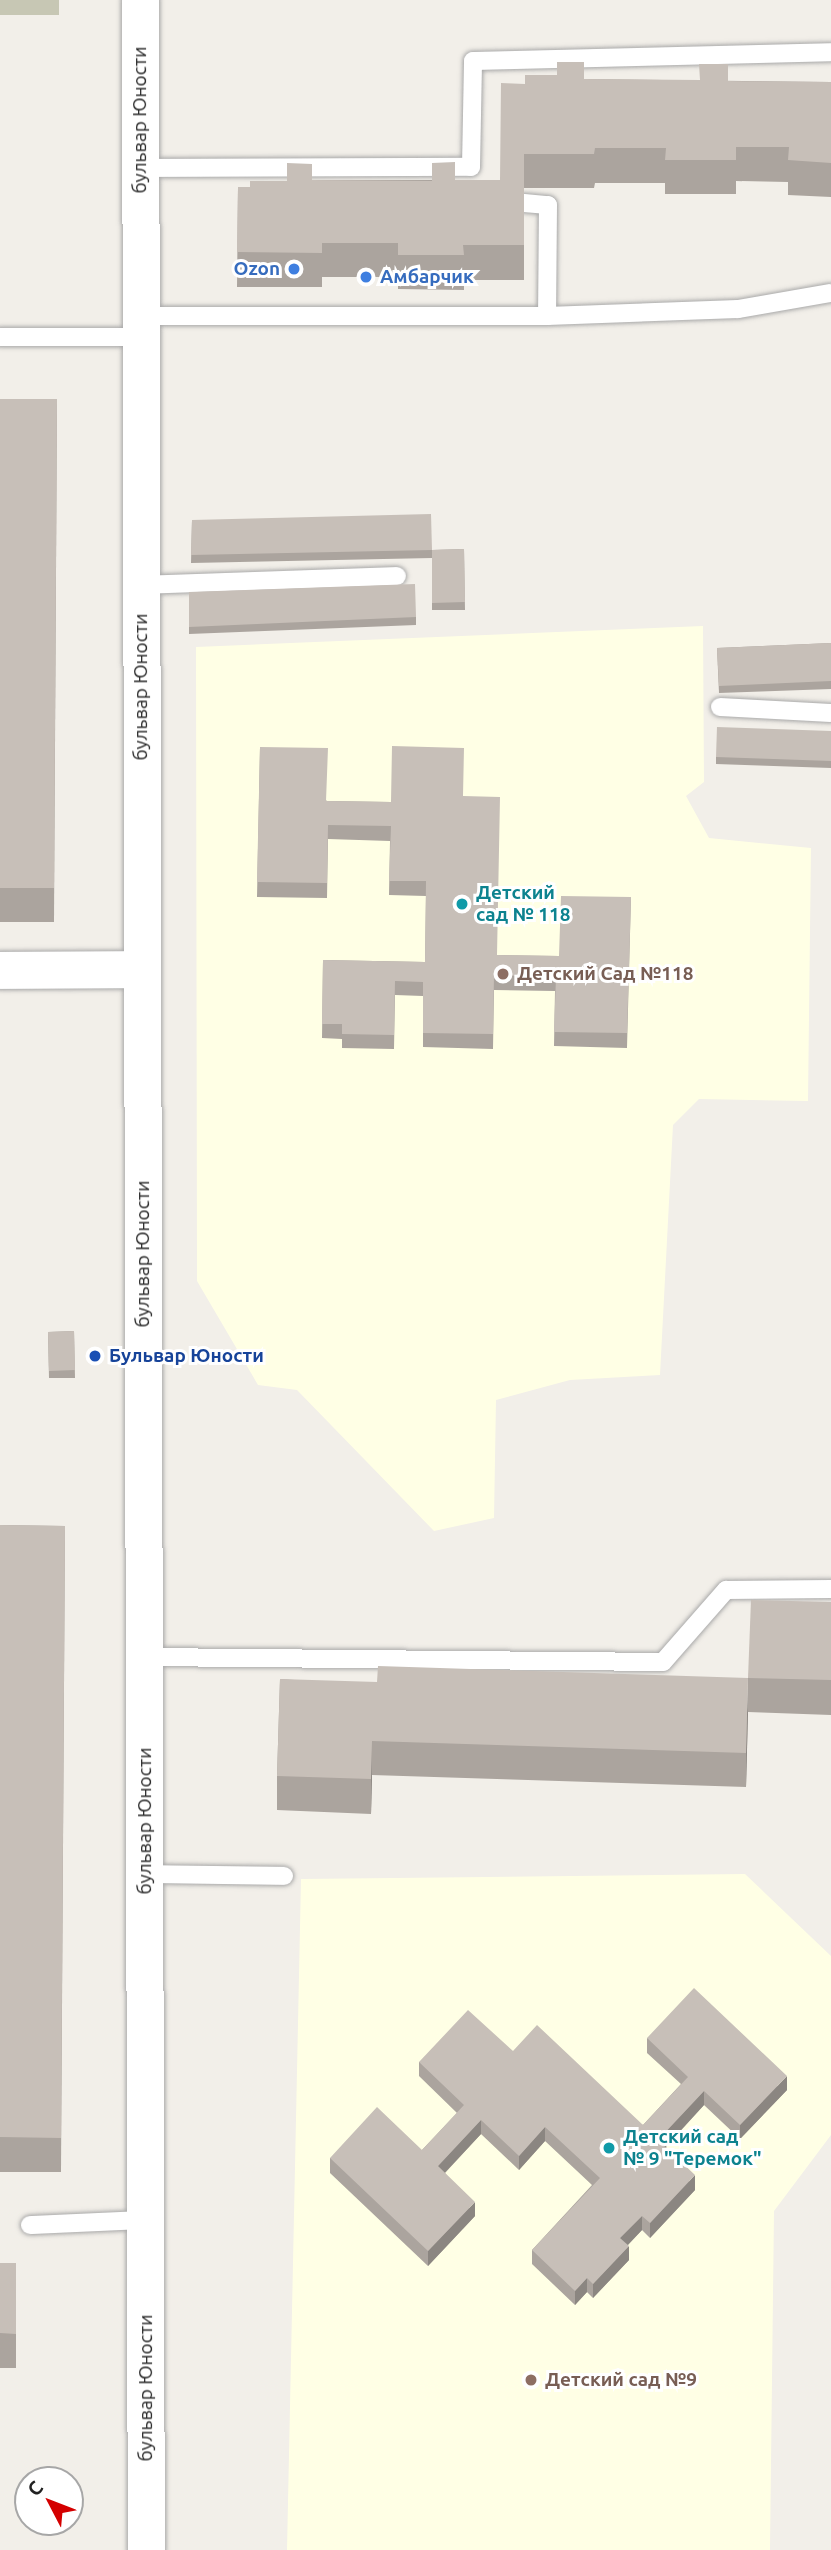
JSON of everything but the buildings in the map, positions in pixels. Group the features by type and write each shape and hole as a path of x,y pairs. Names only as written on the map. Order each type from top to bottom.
{"street":[{"name":"бульвар Юности","path":"140,0 146,2550"},
{"path":"0,970 142,969"}],"lane":[{"path":"486,184 471,167 472,61 831,52"},
{"path":"140,168 471,167"},
{"path":"524,203 548,205 547,316"},
{"path":"0,337 140,326 738,309 831,293"},
{"path":"141,585 397,576"},
{"path":"720,707 831,713"},
{"path":"145,1657 663,1662 726,1590 831,1589"},
{"path":"144,1874 284,1876"},
{"path":"30,2225 145,2220"}],"shaded area":[{"path":"0,0 59,0 59,15 0,15"},
{"name":"Детский Сад №118","path":"703,626 704,782 686,796 709,838 811,848 808,1101 699,1099 673,1125 660,1375 570,1380 496,1400 494,1518 434,1531 297,1390 258,1385 197,1281 196,647"},
{"name":"Детский сад №9","path":"745,1874 831,1956 831,2135 774,2211 770,2550 287,2550 301,1879"}],"place":[{"name":"Ozon","path":"294,269"},
{"name":"Амбарчик","path":"366,277"},
{"name":"Детский сад № 118","path":"462,904"},
{"name":"Детский Сад №118","path":"503,974"},
{"name":"Бульвар Юности","path":"95,1356"},
{"name":"Детский сад № 9 \"Теремок\"","path":"609,2148"},
{"name":"Детский сад №9","path":"531,2380"}]}
